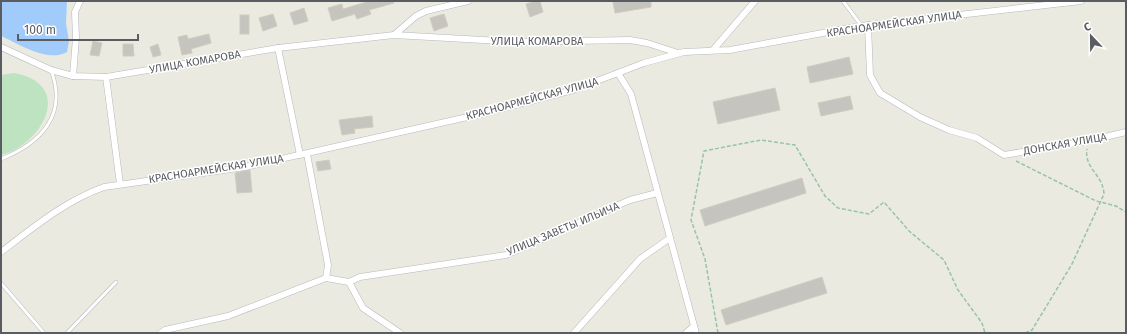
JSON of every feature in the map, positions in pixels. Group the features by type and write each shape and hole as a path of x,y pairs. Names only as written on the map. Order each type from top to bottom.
{"street":[{"path":"73,76 76,38 75,12 80,1"},
{"path":"394,35 416,16 426,11 468,1"},
{"path":"713,50 755,1"},
{"name":"КРАСНОАРМЕЙСКАЯ УЛИЦА","path":"1,252 46,217 85,194 104,187 201,174 300,156 565,92 666,56 679,53 730,50 750,47 868,25 1080,1"},
{"path":"868,25 870,75 880,93 920,117 949,130 977,138 1004,155"},
{"name":"УЛИЦА КОМАРОВА","path":"1,47 51,70 73,76 106,77 278,48 394,35 517,42 630,40 647,43 679,53"},
{"path":"278,48 300,156"},
{"path":"618,73 631,94 696,333"},
{"path":"106,77 120,184"},
{"name":"ДОНСКАЯ УЛИЦА","path":"1004,155 1088,141 1126,132"},
{"path":"161,333 165,330 228,316 326,278 328,265 307,154"},
{"name":"УЛИЦА ЗАВЕТЫ ИЛЬИЧА","path":"326,278 349,282 360,277 506,255 630,200 657,193"},
{"path":"574,333 640,259 670,238"},
{"path":"349,282 363,308 400,333"},
{"path":"686,333 694,326"}],"lane":[{"path":"843,1 862,26"},
{"path":"1,159 30,144 50,124 54,112 56,92 55,81 51,70"},
{"path":"67,333 116,282"},
{"path":"1,283 44,333"}],"path":[{"path":"718,333 706,259 691,220 698,174 704,151 761,140 795,145 825,196 838,208 868,214 884,202 909,231 944,260 958,290 982,323 985,333"},
{"path":"1030,333 1072,264 1104,194 1103,185 1087,161 1088,141"},
{"path":"1004,155 1101,202 1116,206 1126,212"},
{"path":"1025,333 1032,330"}],"green space":[{"path":"14,73 33,80 44,90 48,102 46,115 39,128 28,140 15,149 1,155 1,75"}],"water":[{"path":"1,1 67,1 66,23 69,41 67,52 59,55 43,54 1,36"}],"building":[{"path":"370,1 393,1 394,3 369,10 371,14 357,19 355,14 332,21 328,8 342,4 343,9"},
{"path":"540,1 543,12 530,17 526,4"},
{"path":"651,1 651,7 615,13 613,2"},
{"path":"304,8 308,21 294,25 290,13"},
{"path":"273,14 277,26 263,31 259,18"},
{"path":"444,14 448,26 434,31 430,18"},
{"path":"240,15 249,15 249,34 240,34"},
{"path":"209,34 211,43 191,49 192,53 182,55 178,37 187,35 188,39"},
{"path":"93,41 102,43 99,56 90,55"},
{"path":"123,44 133,44 134,56 123,56"},
{"path":"158,44 161,55 153,57 150,47"},
{"path":"849,57 853,74 810,83 807,67"},
{"path":"775,88 780,110 718,124 713,102"},
{"path":"850,96 853,109 821,116 818,103"},
{"path":"372,116 373,127 354,129 355,133 342,135 339,120"},
{"path":"329,160 331,169 318,171 316,162"},
{"path":"250,170 252,192 237,193 235,173"},
{"path":"802,178 806,193 705,226 700,210"},
{"path":"822,277 827,293 726,325 721,310"}]}
